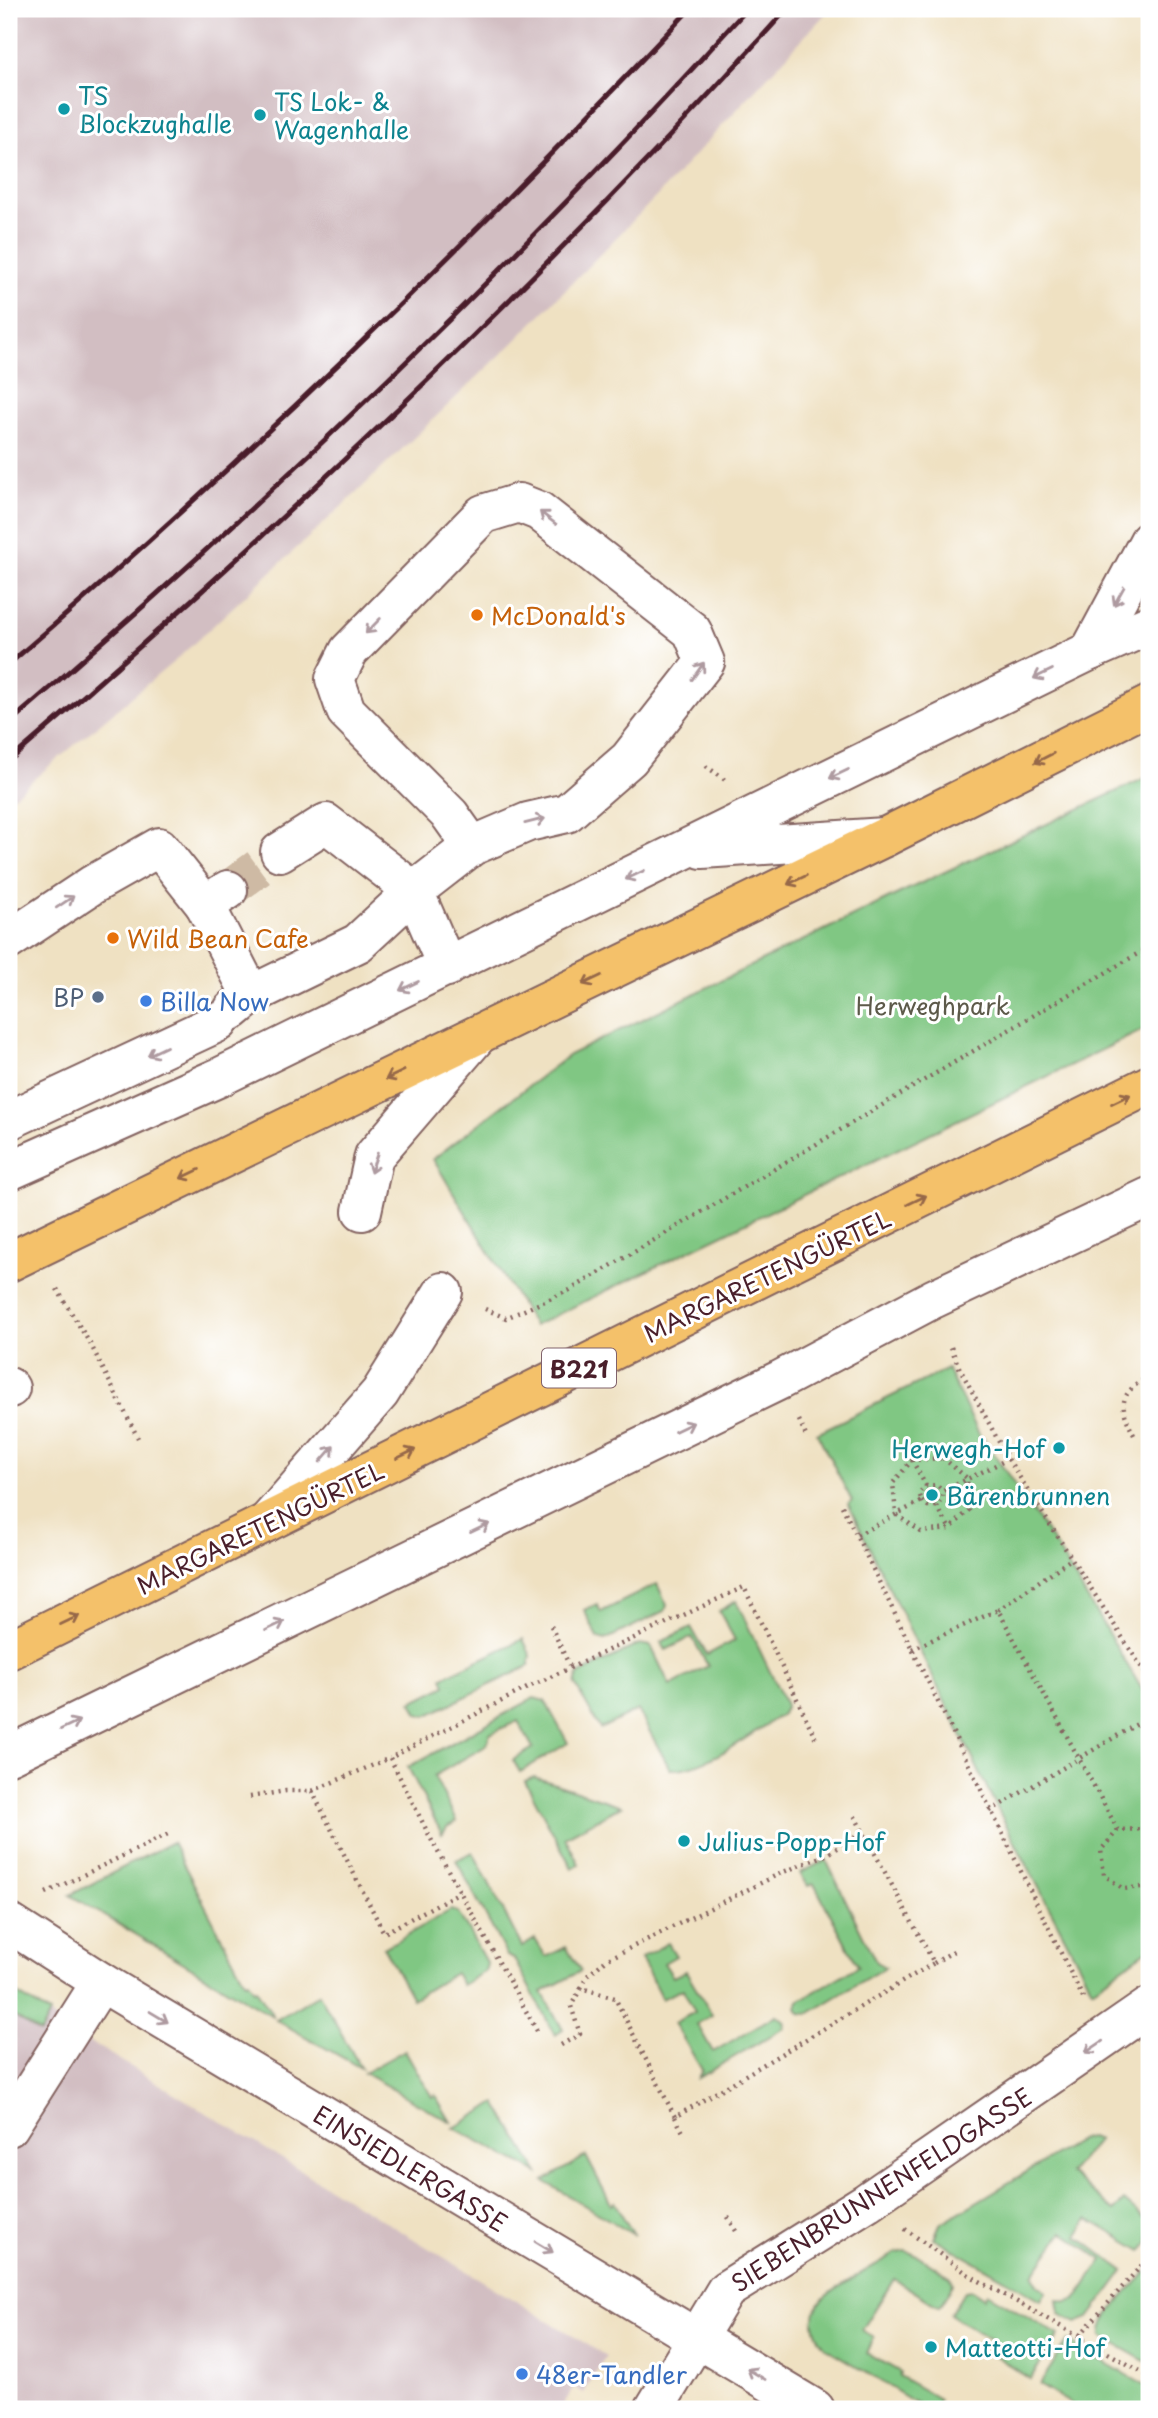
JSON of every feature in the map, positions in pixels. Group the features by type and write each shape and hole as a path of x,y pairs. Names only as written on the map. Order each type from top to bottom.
{"main road":[{"path":"9,1262 886,837 1149,705"},
{"name":"MARGARETENGÜRTEL","path":"9,1650 1149,1085"}],"street":[{"path":"9,1120 219,1022 251,995 358,943 414,891 472,846 528,822 567,813 629,759 705,662 692,631 539,511 519,503 483,514 349,651 335,679 346,711 450,815 472,846"},
{"path":"1090,651 1149,541"},
{"path":"9,1171 220,1077 1090,651 1149,625"},
{"path":"280,852 326,823 414,891 447,967"},
{"path":"683,851 886,837"},
{"path":"9,940 92,885 159,847 217,898 251,995"},
{"path":"219,1022 220,1077"},
{"path":"362,1211 374,1156 478,1035"},
{"path":"9,1755 780,1380 933,1299 1149,1198"},
{"path":"266,1524 380,1393 443,1292"},
{"name":"EINSIEDLERGASSE","path":"9,1923 101,1982 815,2409"},
{"path":"9,2127 101,1982"},
{"name":"SIEBENBRUNNENFELDGASSE","path":"654,2409 726,2290 867,2202 1149,2007"}],"path":[{"path":"443,1292 506,1318 570,1290 1149,947"},
{"path":"92,1347 138,1438"},
{"path":"951,1347 1008,1459 1149,1679"},
{"path":"1134,1435 1125,1418 1123,1401 1127,1392 1149,1376"},
{"path":"799,1420 807,1438"},
{"path":"943,1458 967,1478 969,1510 950,1529 921,1532 896,1514 893,1483 912,1460 943,1458"},
{"path":"943,1491 1008,1459"},
{"path":"912,1460 926,1486"},
{"path":"937,1506 928,1506 919,1493 926,1486 937,1486 943,1491"},
{"path":"937,1506 943,1498 943,1491"},
{"path":"858,1535 922,1501"},
{"path":"842,1506 1104,2040"},
{"path":"937,1506 950,1529"},
{"path":"912,1649 998,1609 1071,1559"},
{"path":"250,1797 286,1791 312,1791 390,1758 570,1667 744,1587 816,1739"},
{"path":"998,1609 1118,1830"},
{"path":"551,1626 570,1667"},
{"path":"990,1811 1149,1717"},
{"path":"390,1758 537,2031"},
{"path":"312,1791 384,1933 460,1892"},
{"path":"853,1813 934,1963"},
{"path":"1149,1834 1143,1829 1118,1830 1101,1850 1104,1875 1124,1889 1149,1886"},
{"path":"561,2045 580,2034 571,2006 587,1976 606,1960 768,1879 828,1854 863,1832"},
{"path":"46,1893 168,1834"},
{"path":"1028,1910 1036,1905"},
{"path":"675,2117 957,1949"},
{"path":"582,1988 615,1998 684,2134"},
{"path":"867,2202 969,2275 1149,2376"},
{"path":"1080,2335 1149,2257"}],"shaded area":[{"path":"9,9 830,9 657,196 514,342 177,659 9,800"},
{"path":"9,1989 100,2048 606,2356 584,2393 574,2387 561,2409 9,2409"}],"green space":[{"name":"Herweghpark","path":"1149,776 1149,1027 534,1326 433,1159 569,1055 898,894"},
{"path":"947,1369 982,1440 984,1439 1057,1548 1149,1701 1149,1949 1092,1989 993,1800 848,1504 852,1501 817,1433"},
{"path":"657,1584 667,1605 665,1611 605,1640 598,1638 584,1610 597,1604 601,1612"},
{"path":"736,1601 786,1705 782,1714 728,1749 684,1768 670,1769 638,1710 600,1729 575,1684 578,1675 639,1644 651,1646 670,1686 708,1666 692,1637 666,1650 661,1642 691,1627 707,1655 735,1640 719,1611"},
{"path":"523,1639 531,1656 529,1666 426,1716 418,1714 412,1702 446,1685 443,1677"},
{"path":"534,1698 545,1701 568,1743 520,1772 513,1760 533,1748 518,1721 489,1734 489,1740 484,1747 434,1776 457,1821 442,1834 408,1767"},
{"path":"534,1777 622,1806 565,1837 579,1864 572,1868 525,1781"},
{"path":"172,1842 245,1982 248,1981 254,1990 256,1989 274,2017 70,1895"},
{"path":"473,1852 522,1947 535,1939 546,1957 566,1947 581,1971 542,1992 563,2030 555,2035 514,1959 507,1956 456,1860"},
{"path":"826,1860 876,1962 885,1967 808,2014 800,2013 797,2008 799,2001 858,1966 814,1884 808,1886 800,1873"},
{"path":"451,1910 458,1912 487,1964 485,1971 462,1985 455,1973 412,1999 384,1948"},
{"path":"668,1943 676,1956 664,1963 673,1977 686,1971 712,2015 697,2024 713,2052 776,2015 785,2021 784,2028 698,2078 702,2070 674,2023 695,2012 683,1989 662,1999 641,1958"},
{"path":"9,1989 50,2014 40,2033 9,2013"},
{"path":"319,1994 361,2068 276,2020"},
{"path":"405,2050 432,2097 435,2095 451,2122 364,2073"},
{"path":"496,2103 538,2173 454,2128"},
{"path":"1083,2138 1098,2140 1070,2173 1114,2211 1124,2201 1144,2218 1149,2213 1149,2242 1142,2251 1088,2219 1077,2236 1124,2271 1089,2318 1076,2323 1060,2314 1058,2300 1076,2300 1103,2260 1063,2232 1033,2275 1037,2285 1046,2292 1041,2300 934,2238 940,2224"},
{"path":"586,2156 611,2204 614,2202 634,2235 544,2181"},
{"path":"905,2251 917,2255 951,2277 953,2284 939,2307 894,2279 862,2330 874,2338 867,2353 900,2372 899,2376 939,2399 933,2409 926,2409 826,2348 814,2324 817,2307 830,2294 896,2253"},
{"path":"1149,2269 1149,2363 1102,2336 1102,2328 1112,2310"},
{"path":"972,2290 984,2298 987,2293 1059,2335 1030,2379 990,2352 994,2342 950,2314 965,2291"},
{"path":"1068,2341 1149,2388 1149,2404 1145,2409 1080,2409 1039,2385"}],"tunnel":[{"path":"228,890 280,852"}],"railway":[{"path":"9,664 186,507 358,346 526,179 690,9"},
{"path":"9,723 202,554 390,378 571,196 747,9"},
{"path":"9,761 212,582 410,397 602,207 787,9"}],"place":[{"name":"TS Blockzughalle","path":"64,109"},
{"name":"TS Lok- & Wagenhalle","path":"260,115"},
{"name":"McDonald's","path":"477,615"},
{"name":"Wild Bean Cafe","path":"113,938"},
{"name":"BP","path":"98,997"},
{"name":"Billa Now","path":"146,1001"},
{"name":"Herwegh-Hof","path":"1059,1448"},
{"name":"Bärenbrunnen","path":"932,1495"},
{"name":"Julius-Popp-Hof","path":"684,1841"},
{"name":"Matteotti-Hof","path":"931,2347"},
{"name":"48er-Tandler","path":"522,2374"}]}
